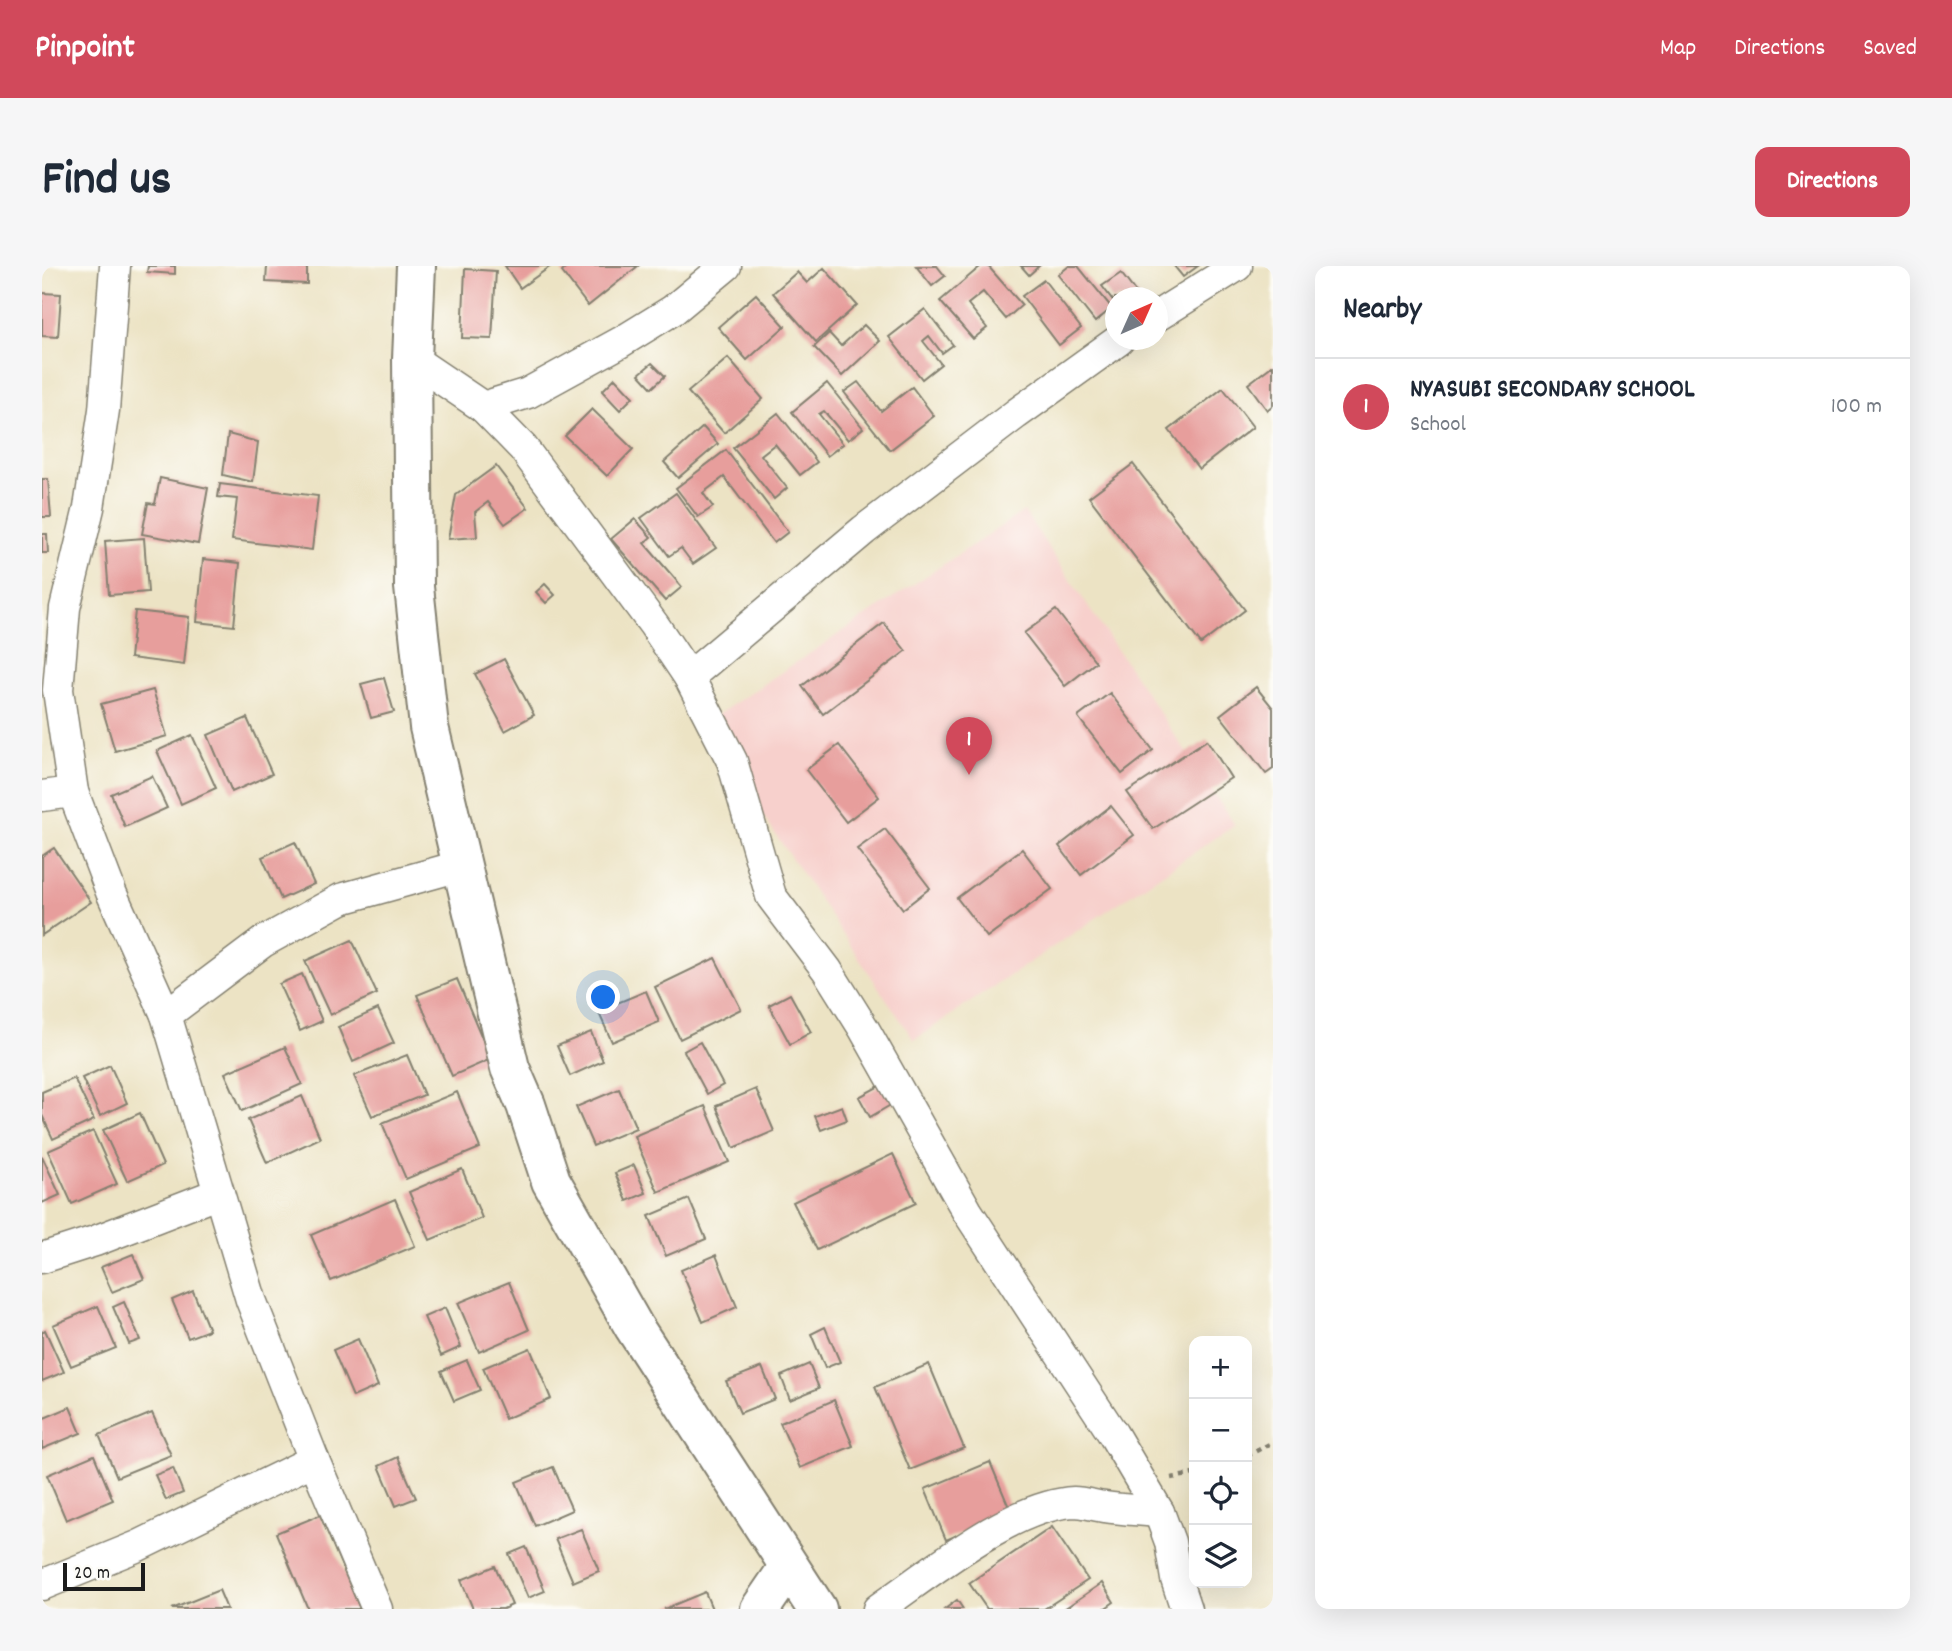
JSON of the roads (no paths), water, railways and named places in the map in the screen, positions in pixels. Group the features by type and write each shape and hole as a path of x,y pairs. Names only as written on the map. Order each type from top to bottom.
{"street":[{"path":"115,266 104,410 89,509 65,608 58,690 73,792 111,892 166,1015 251,1300 377,1609"},
{"path":"416,266 412,359 415,600 429,727 510,1068 526,1105 551,1181 634,1327 817,1609"},
{"path":"483,407 528,393 621,342 673,310 726,266"},
{"path":"1168,309 1237,266"},
{"path":"689,677 864,530 1105,350"},
{"path":"412,359 483,407 523,448 654,625 689,677 732,761 771,896 839,989 967,1211 1113,1434 1159,1512 1170,1542 1186,1609"},
{"path":"42,796 73,792"},
{"path":"166,1015 263,942 341,899 463,865"},
{"path":"42,1258 95,1241 219,1193"},
{"path":"42,1585 138,1546 314,1460"},
{"path":"878,1609 957,1554 1017,1518 1044,1506 1076,1502 1159,1512"},
{"path":"760,1609 788,1568"}],"place":[{"name":"NYASUBI SECONDARY SCHOOL","path":"969,775"}]}
